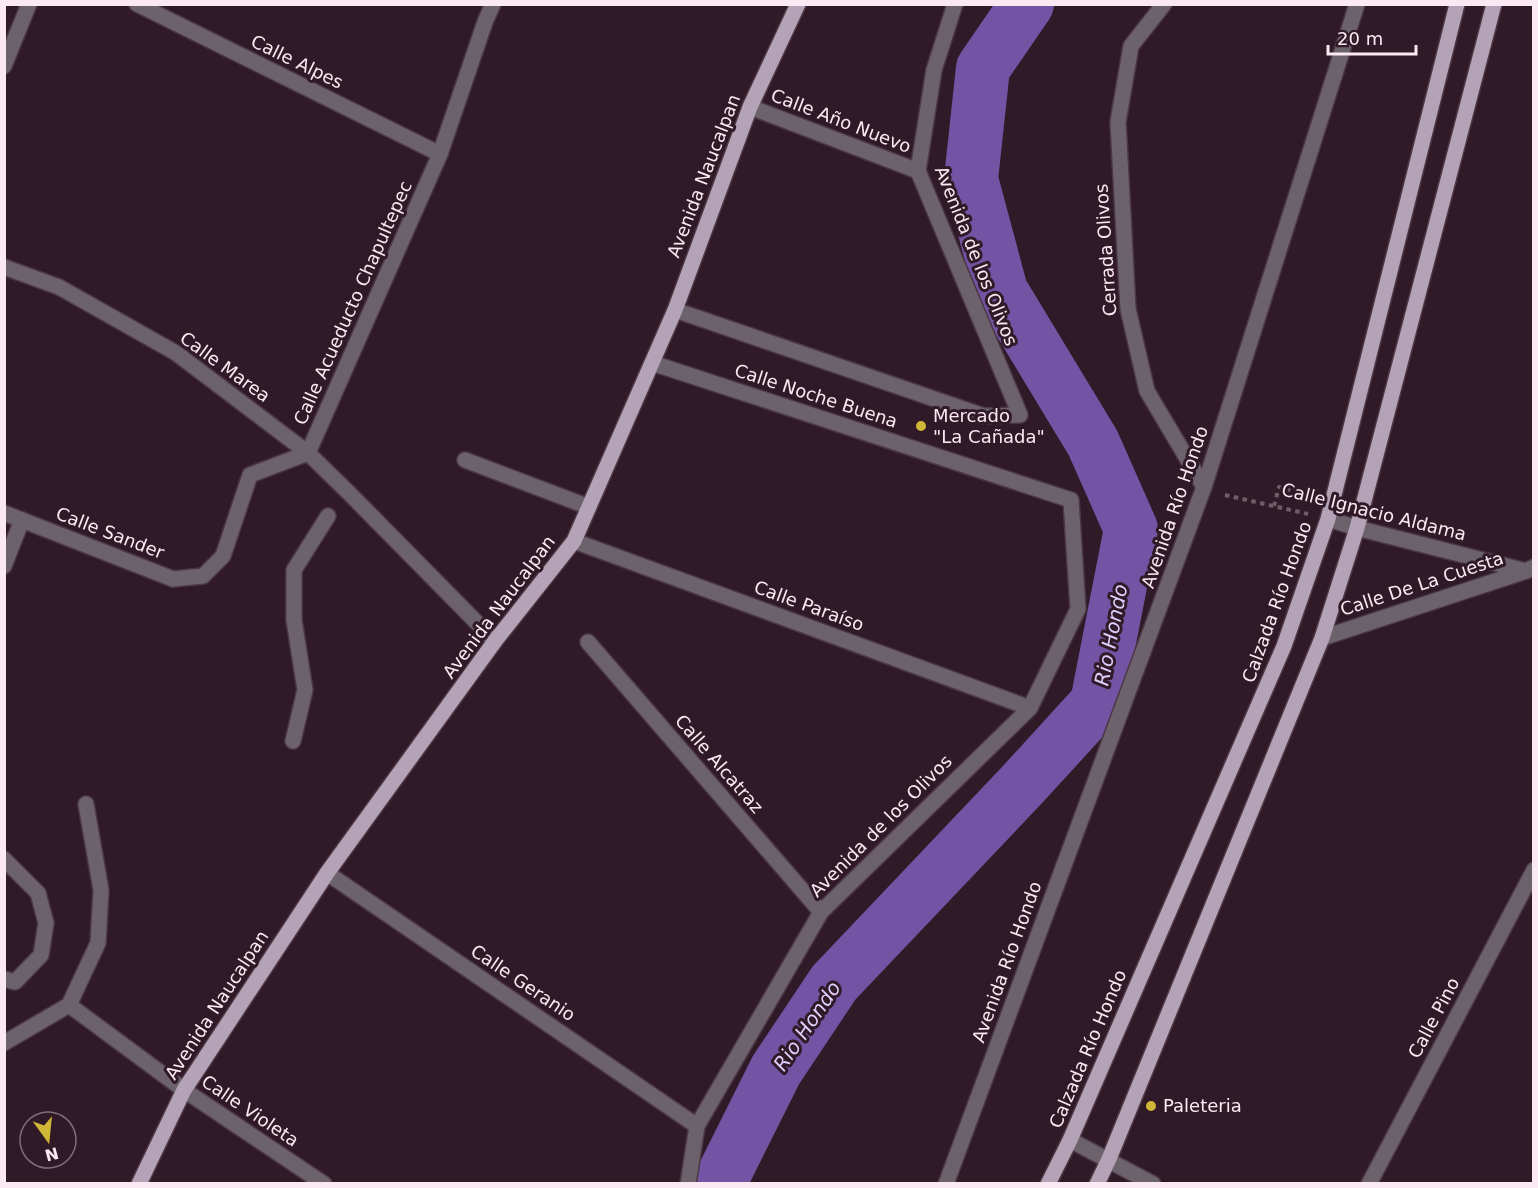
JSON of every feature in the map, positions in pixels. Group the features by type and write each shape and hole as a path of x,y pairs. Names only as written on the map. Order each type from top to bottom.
{"main road":[{"name":"Avenida Naucalpan","path":"139,1184 184,1090 327,873 495,641 574,541 675,310 750,107 798,4"},
{"name":"Calzada Río Hondo","path":"1048,1184 1070,1140 1284,646 1328,519 1457,4"},
{"path":"1096,1184 1109,1160 1322,638 1358,528 1494,4"}],"street":[{"path":"4,66 28,4"},
{"name":"Calle Alpes","path":"137,4 440,154"},
{"name":"Calle Acueducto Chapultepec","path":"203,576 223,556 250,475 308,453 440,154 493,4"},
{"name":"Avenida de los Olivos","path":"675,310 984,417 1020,415 918,171 934,70 955,4"},
{"name":"Cerrada Olivos","path":"1164,4 1131,46 1118,122 1128,309 1147,391 1204,487"},
{"name":"Avenida Río Hondo","path":"946,1184 1204,487 1357,4"},
{"name":"Calle Año Nuevo","path":"750,107 918,171"},
{"name":"Calle Marea","path":"4,267 59,287 176,353 308,453 495,641"},
{"name":"Calle Noche Buena","path":"652,363 1071,500"},
{"path":"465,460 589,507"},
{"name":"Avenida de los Olivos","path":"688,1184 697,1126 821,912 1030,708 1078,609 1071,500"},
{"name":"Calle Sander","path":"4,513 173,579 203,576"},
{"path":"293,741 305,690 294,620 294,570 327,516"},
{"name":"Calle Ignacio Aldama","path":"1328,519 1531,571"},
{"path":"4,566 22,520"},
{"name":"Calle Paraíso","path":"574,541 1030,708"},
{"name":"Calle De La Cuesta","path":"1322,638 1531,571"},
{"name":"Calle Alcatraz","path":"588,642 821,912"},
{"path":"4,1043 69,1005 98,943 101,890 86,804"},
{"path":"4,859 38,893 46,922 41,955 10,981"},
{"name":"Calle Pino","path":"1369,1184 1533,870"},
{"name":"Calle Geranio","path":"327,873 697,1126"},
{"name":"Calle Violeta","path":"69,1005 184,1090 324,1184"},
{"path":"1070,1140 1153,1184"}],"path":[{"name":"Calle Ignacio Aldama","path":"1204,487 1226,495 1328,519"}],"waterway":[{"name":"Rio Hondo","path":"719,1184 776,1070 834,983 1097,703 1131,529 1093,443 1001,291 971,179 983,68 1027,4"}],"place":[{"name":"Mercado \"La Cañada\"","path":"921,426"},
{"name":"Paleteria","path":"1151,1106"}]}
